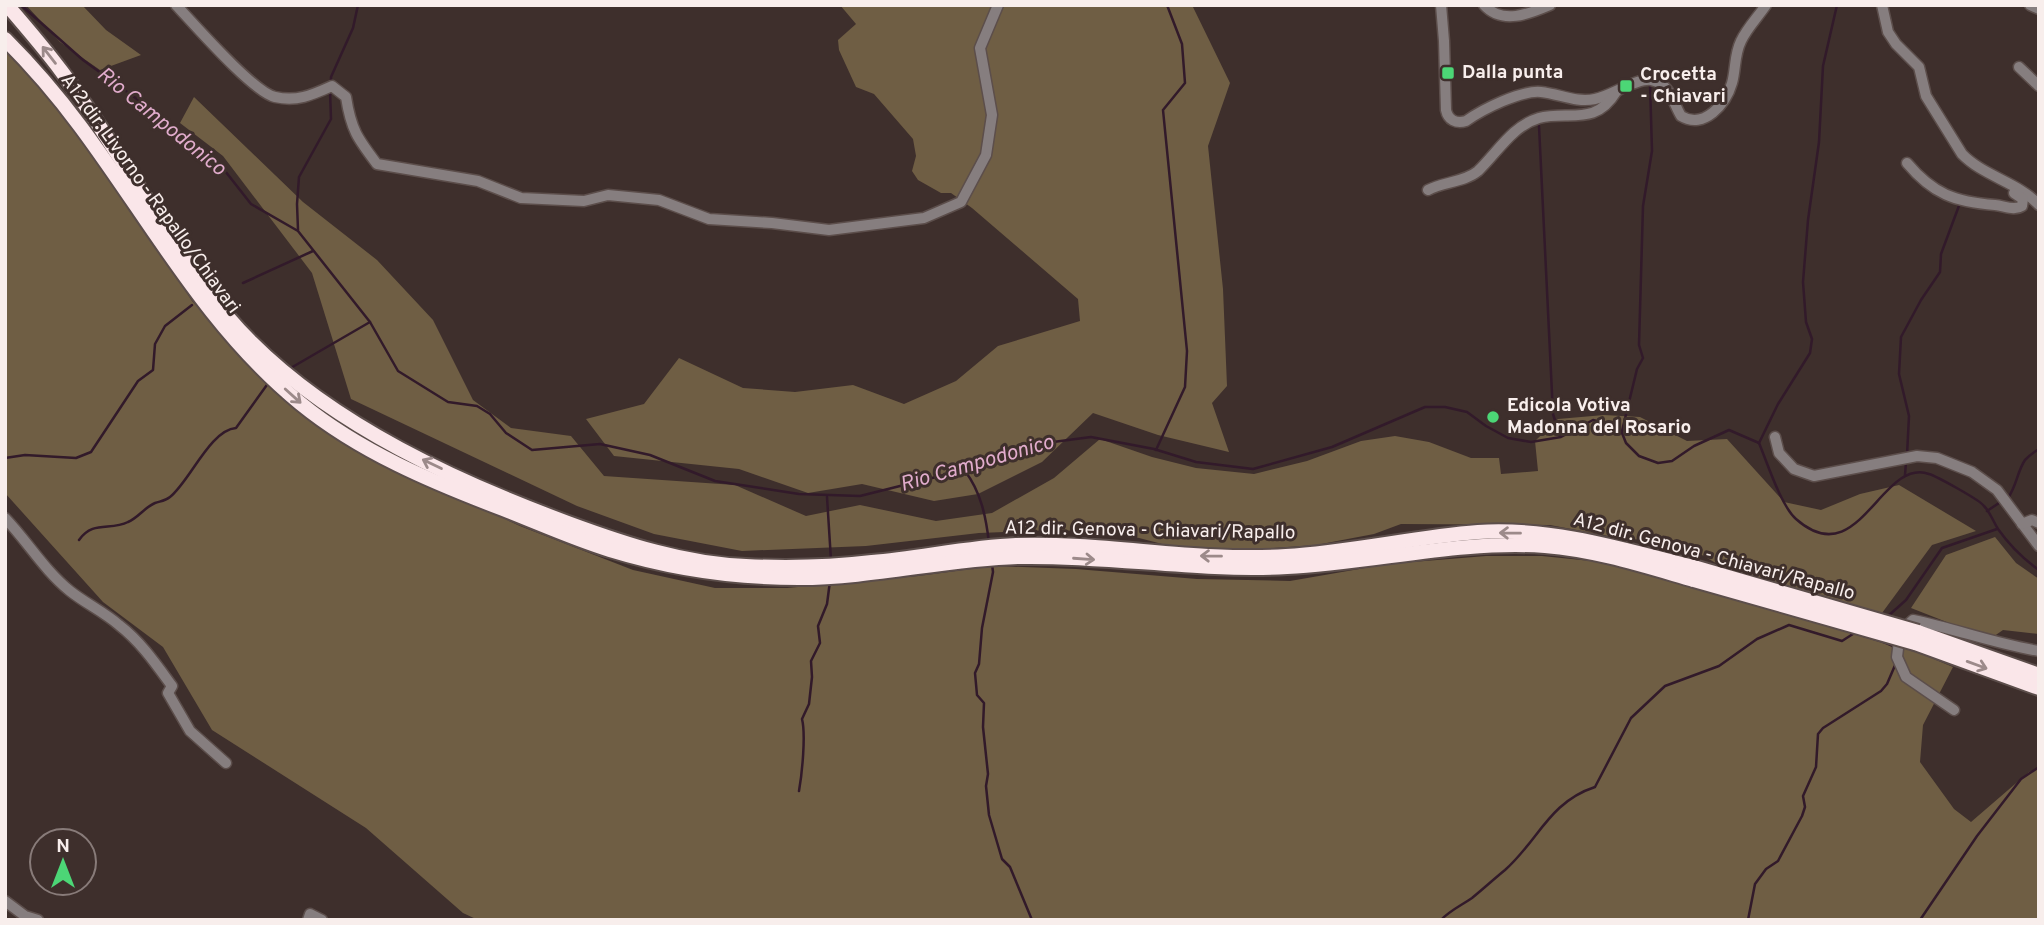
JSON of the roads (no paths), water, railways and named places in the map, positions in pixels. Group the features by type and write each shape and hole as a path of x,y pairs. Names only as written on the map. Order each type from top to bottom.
{"highway":[{"path":"7,5 64,75 208,291 249,340 325,403 372,434 491,499"},
{"name":"A12 dir. Livorno - Rapallo/Chiavari","path":"5,39 34,68 79,124 199,298 245,352 300,403 367,449 445,486 491,499 586,535"},
{"name":"A12 dir. Genova - Chiavari/Rapallo","path":"586,535 739,571 803,567 874,568 1060,545 1200,556 1286,556 1481,532 1542,534 1603,544 2039,675"},
{"path":"1917,637 2039,688"}],"street":[{"path":"176,5 246,78 273,97 305,99 332,86 346,97 349,118 356,136 377,164 478,181 521,198 584,201 608,195 659,200 709,219 829,230 923,218 961,202 986,155 992,115 980,48 998,5"},
{"path":"1441,5 1446,110 1453,121 1466,121 1528,93 1540,92 1574,100 1591,100 1651,80 1667,88 1681,116 1698,122 1704,120 1730,91 1735,57 1741,41 1766,5"},
{"path":"1484,5 1490,12 1507,17 1534,12 1550,5"},
{"path":"1882,5 1888,32 1919,67 1926,96 1969,162 2037,201"},
{"path":"2030,5 2039,9"},
{"path":"2020,67 2039,86"},
{"path":"1428,190 1478,171 1498,147 1528,122 1541,117 1590,115 1610,103 1617,92"},
{"path":"1907,163 1923,181 1942,194 1978,204 2017,209 2022,206 2022,199 2008,189 2009,184"},
{"path":"1774,437 1779,453 1794,469 1814,476 1917,456 1937,457 1972,472 1997,490 2039,546"},
{"path":"5,518 23,537 41,563 70,591 120,625 148,653 173,686 168,692 190,731 226,763"},
{"path":"2022,524 2032,520 2039,523"},
{"path":"1954,710 1906,677 1897,657 1900,632 1913,621 1943,626 2000,644 2039,651"},
{"path":"5,901 25,916 38,920"},
{"path":"308,920 310,914 322,920"}],"waterway":[{"name":"Rio Campodonico","path":"21,5 83,60 218,162 251,204 298,231 370,322 398,371 448,402 477,406 490,414 506,433 532,450 600,444 650,455 715,481 799,494 860,496 964,470 1038,444 1091,437 1154,449 1196,462 1253,469 1332,447 1425,407 1445,407 1467,412 1508,438 1531,442 1561,437 1593,420 1608,424 1622,433 1626,443 1639,456 1658,463 1672,461 1694,446 1729,430 1759,443 1790,513 1818,532 1837,533 1853,525 1897,482 1912,473 1929,474 1981,503 2007,541 2039,570"},
{"path":"331,84 331,77 353,28 358,5"},
{"path":"1156,450 1185,387 1187,351 1163,110 1185,83 1182,44 1167,5"},
{"path":"1759,443 1778,404 1810,353 1812,339 1806,322 1803,282 1819,142 1823,66 1837,5"},
{"path":"1622,431 1637,369 1643,358 1639,345 1643,206 1652,151 1650,83"},
{"path":"298,230 299,177 331,119 330,91"},
{"path":"1539,126 1553,414 1560,436"},
{"path":"1907,455 1909,416 1899,374 1901,337 1940,272 1941,254 1963,195"},
{"path":"243,283 313,251"},
{"path":"5,458 25,455 76,458 91,452 138,381 153,370 155,344 165,326 192,305"},
{"path":"289,369 370,322"},
{"path":"79,540 90,530 128,522 151,505 170,497 178,490 209,446 218,437 236,428 269,382"},
{"path":"2008,498 2025,460 2039,449"},
{"path":"1905,475 1906,462"},
{"path":"965,471 982,505 989,543"},
{"path":"827,497 831,560"},
{"path":"1987,511 2002,501"},
{"path":"1887,617 1906,600 1942,548 1997,529"},
{"path":"992,564 979,664 975,673 977,695 984,703 989,815 1002,859 1010,867 1032,920"},
{"path":"799,791 804,744 802,719 809,704 811,661 820,643 818,626 827,604 830,581"},
{"path":"1441,920 1505,870 1566,802 1595,787 1631,718 1665,686 1719,666 1757,639 1789,625 1842,641 1856,632"},
{"path":"1856,633 1894,647"},
{"path":"1748,920 1755,884 1766,869 1778,861 1802,816 1805,807 1803,796 1816,767 1818,734 1823,728 1881,691 1896,663"},
{"path":"1920,920 1977,836 2021,779 2039,767"}],"place":[{"name":"Dalla punta","path":"1448,73"},
{"name":"Crocetta - Chiavari","path":"1626,86"},
{"name":"Edicola Votiva Madonna del Rosario","path":"1493,417"}]}
